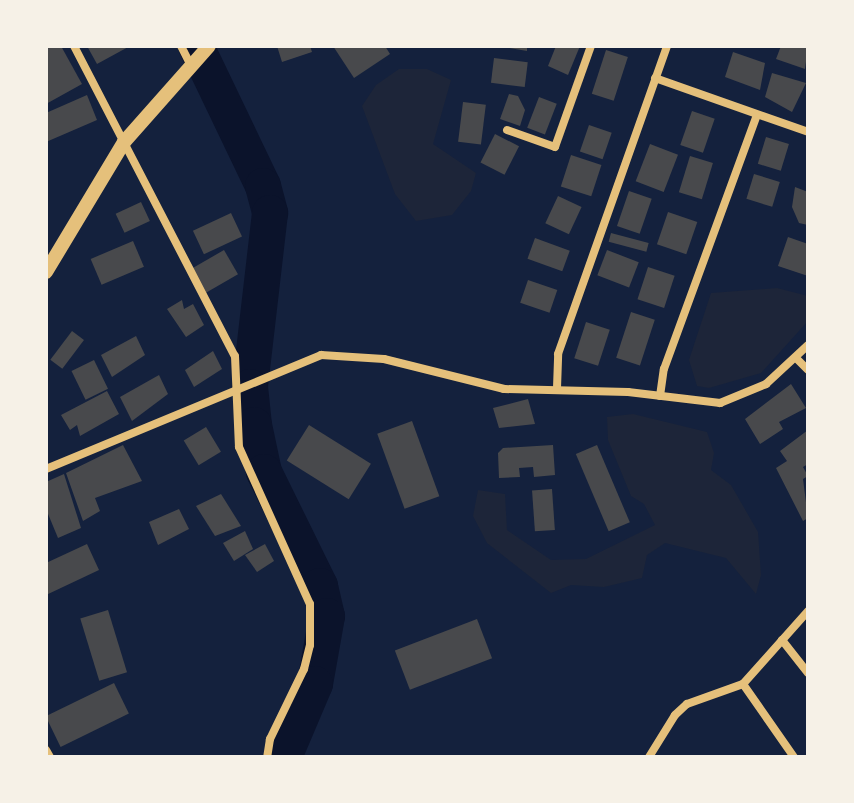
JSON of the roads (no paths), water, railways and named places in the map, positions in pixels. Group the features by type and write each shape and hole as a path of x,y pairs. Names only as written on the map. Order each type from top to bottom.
{"street":[{"path":"74,46 235,356 238,385 235,423 243,458 310,604 310,645 304,669 270,739 267,757"},
{"path":"181,46 191,63"},
{"path":"46,272 124,142 209,46"},
{"path":"507,130 555,147 591,46"},
{"path":"557,388 558,354 667,46"},
{"path":"655,78 808,132"},
{"path":"660,396 664,369 757,115"},
{"path":"46,469 238,385 321,355 384,359 478,385 557,388 720,403 739,398 766,384 808,345"},
{"path":"796,358 808,370"},
{"path":"649,757 687,704 743,684 808,611"},
{"path":"782,640 808,673"},
{"path":"743,684 794,757"},
{"path":"46,750 50,757"}],"waterway":[{"path":"196,46 263,186 270,213 250,387 254,425 264,472 320,586 327,616 315,684 284,757"}]}
